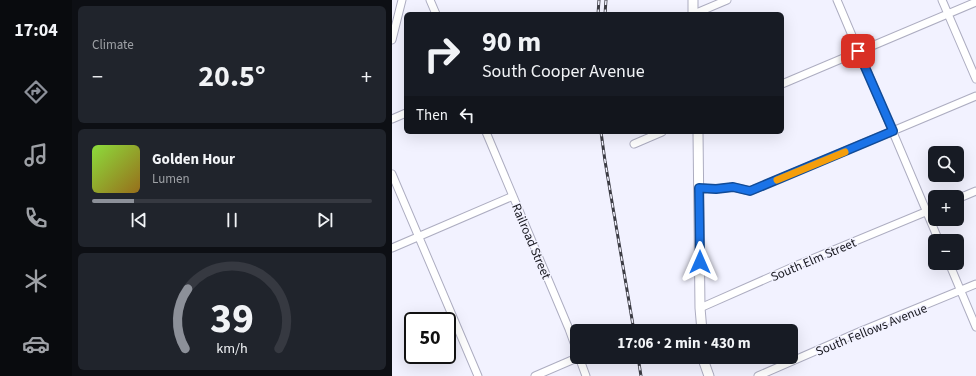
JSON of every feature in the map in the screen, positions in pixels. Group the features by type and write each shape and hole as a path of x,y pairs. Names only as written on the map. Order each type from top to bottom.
{"main road":[{"path":"693,0 694,12"},
{"path":"698,134 701,324"},
{"path":"705,364 709,376"}],"street":[{"path":"392,40 402,0"},
{"path":"430,0 435,12"},
{"path":"699,12 727,0"},
{"path":"837,0 936,234"},
{"path":"942,0 976,79"},
{"path":"784,83 976,2"},
{"path":"699,188 716,189 733,187 750,191 976,96"},
{"path":"392,119 404,114"},
{"name":"Railroad Street","path":"487,134 570,332"},
{"path":"634,144 657,134"},
{"path":"392,174 478,376"},
{"path":"964,196 976,191"},
{"path":"392,248 513,196"},
{"name":"South Elm Street","path":"700,308 795,266 926,212"},
{"path":"952,270 976,327"},
{"name":"South Fellows Avenue","path":"758,376 859,332 976,284"},
{"path":"536,376 570,361"},
{"path":"582,364 586,376"}],"railway":[{"path":"598,12 599,0"},
{"path":"605,12 606,0"},
{"path":"601,134 633,324"},
{"path":"639,364 641,376"}],"slow traffic":[{"path":"777,180 845,152"}],"route":[{"path":"700,262 699,188 716,189 733,187 743,188 750,191 893,131 858,51"}]}
